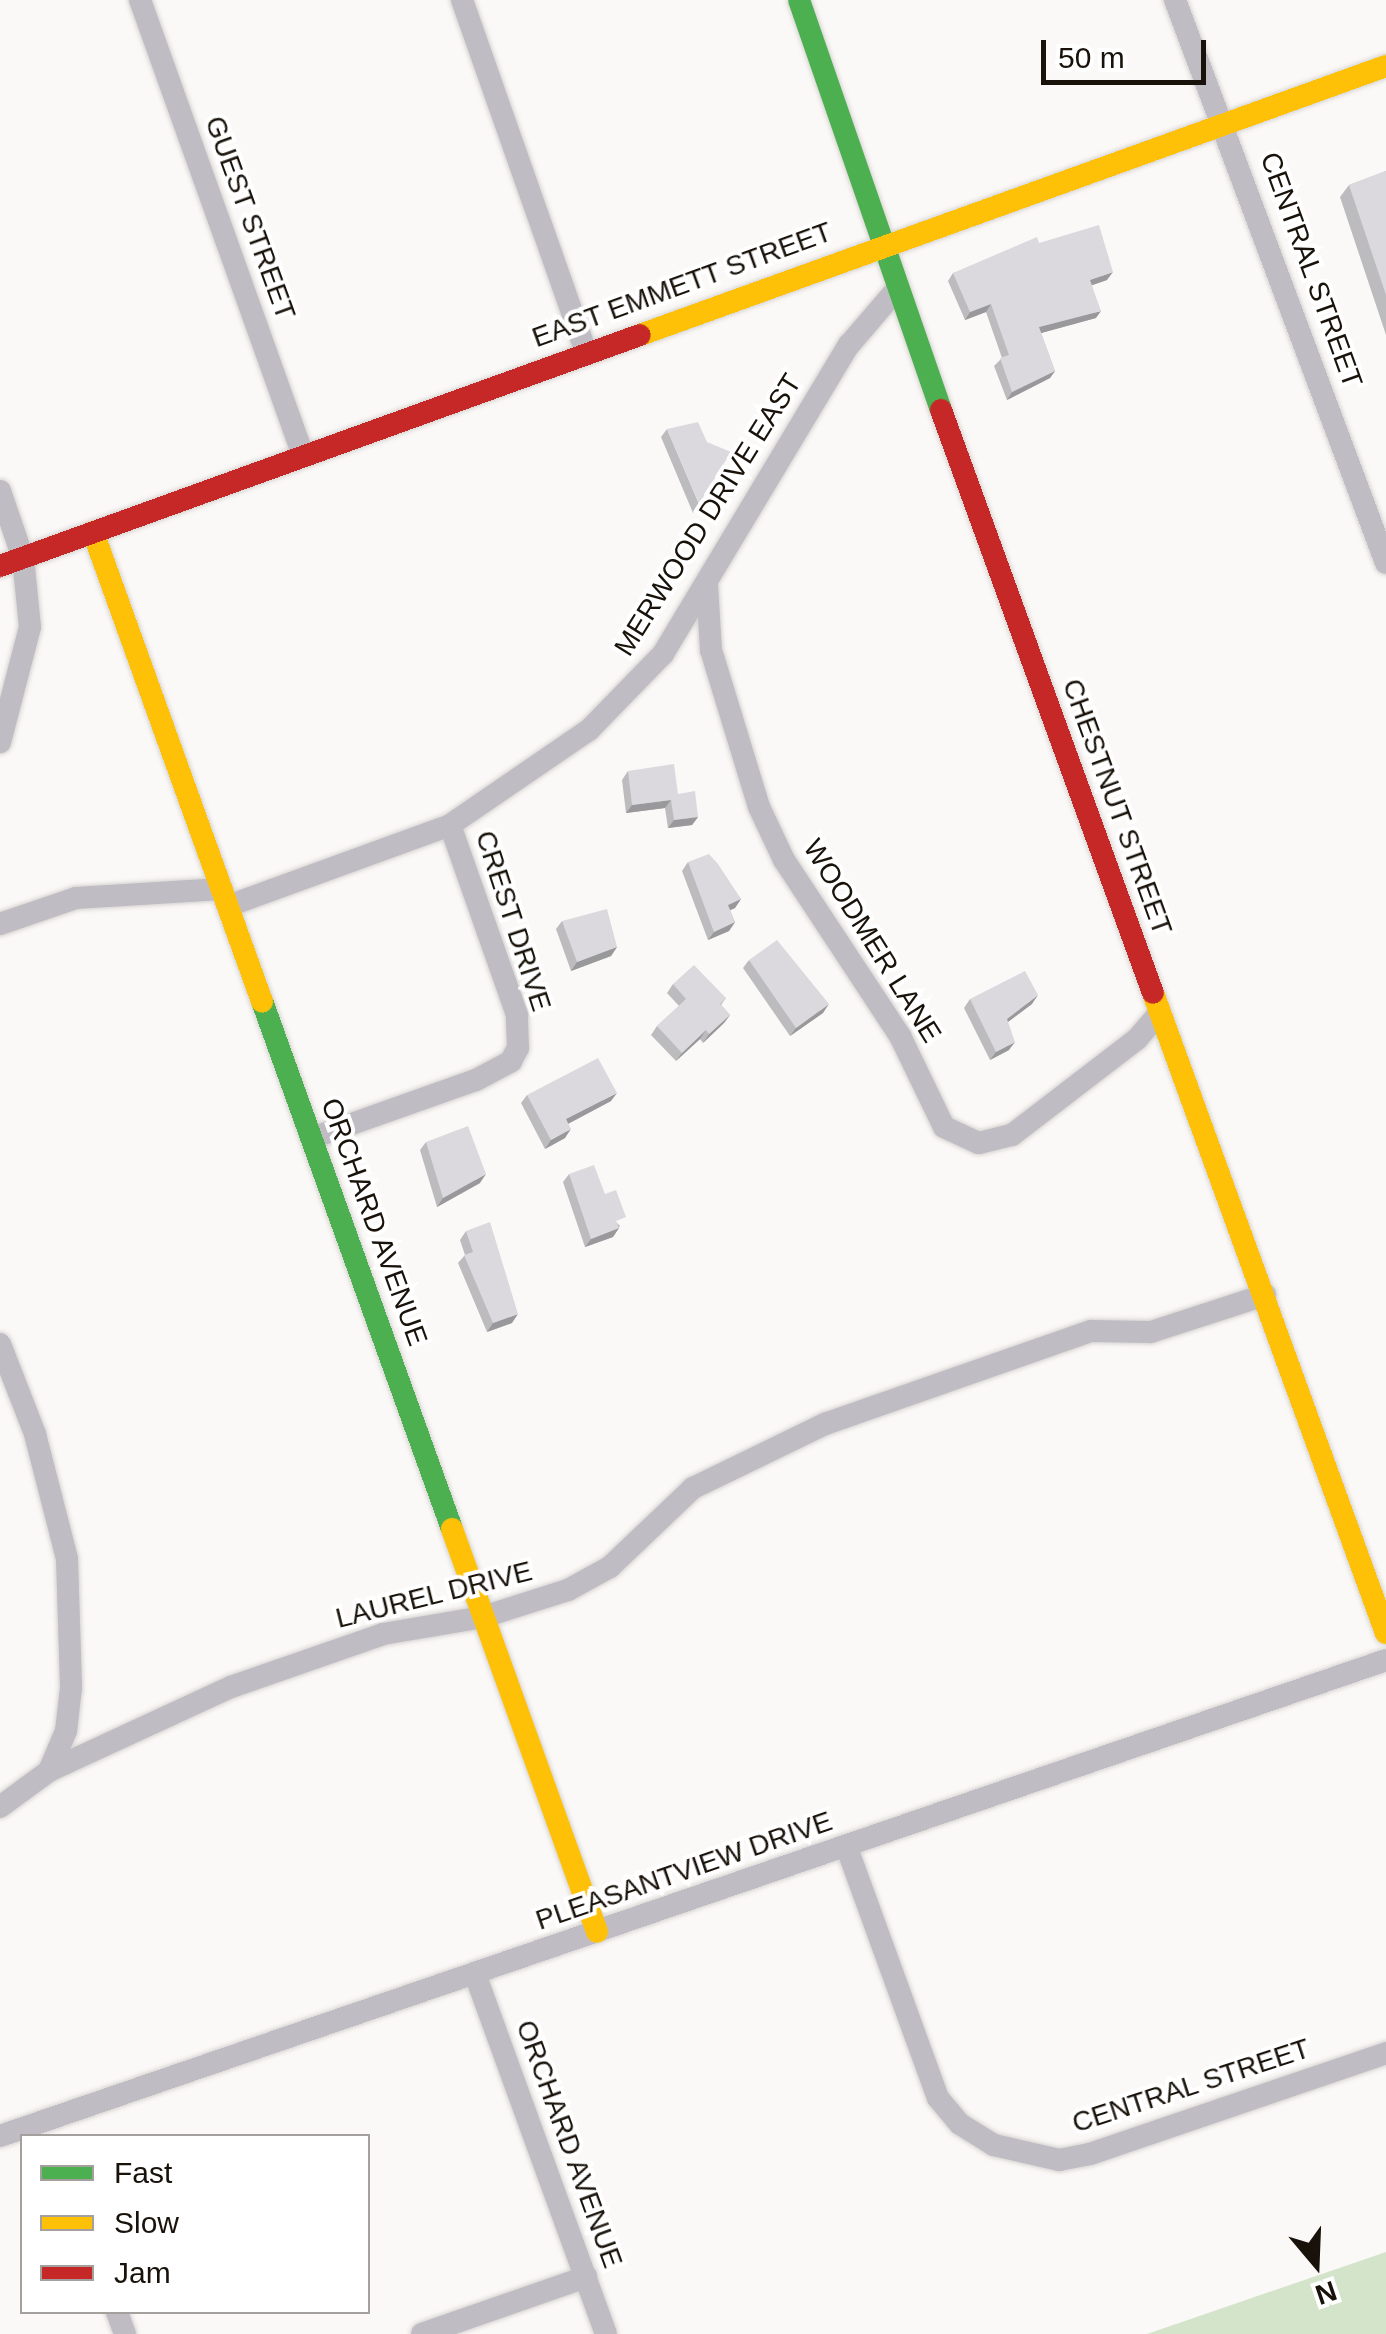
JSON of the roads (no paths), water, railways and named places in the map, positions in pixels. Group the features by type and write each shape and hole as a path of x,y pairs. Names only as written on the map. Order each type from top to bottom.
{"street":[{"name":"GUEST STREET","path":"140,0 304,456"},
{"path":"462,0 586,352"},
{"name":"CHESTNUT STREET","path":"799,0 885,243 897,289 1386,1633"},
{"name":"CENTRAL STREET","path":"1175,0 1219,126 1236,152 1386,563"},
{"name":"EAST EMMETT STREET","path":"0,566 885,243 1386,66"},
{"name":"MERWOOD DRIVE EAST","path":"0,924 76,898 225,898 450,825 560,755 617,704 663,654 849,344 897,289"},
{"path":"0,491 23,558 30,627 0,742"},
{"name":"ORCHARD AVENUE","path":"93,532 598,1932"},
{"name":"WOODMER LANE","path":"706,584 711,650 759,807 784,860 900,1036 944,1127 979,1143 1012,1135 1137,1039 1160,1013"},
{"name":"CREST DRIVE","path":"312,1138 476,1080 511,1061 518,1048 517,1015 450,825"},
{"name":"LAUREL DRIVE","path":"0,1807 49,1770 265,1675 383,1634 483,1616 582,1582 610,1567 694,1488 825,1424 1091,1331 1151,1332 1264,1295"},
{"path":"0,1344 36,1434 67,1559 71,1688 66,1732 49,1770"},
{"name":"PLEASANTVIEW DRIVE","path":"0,2136 50,2128 475,1974 1386,1660"},
{"name":"CENTRAL STREET","path":"848,1848 938,2098 960,2124 994,2145 1059,2160 1090,2154 1386,2053"},
{"name":"ORCHARD AVENUE","path":"475,1974 606,2334"},
{"path":"422,2334 586,2277"}]}
